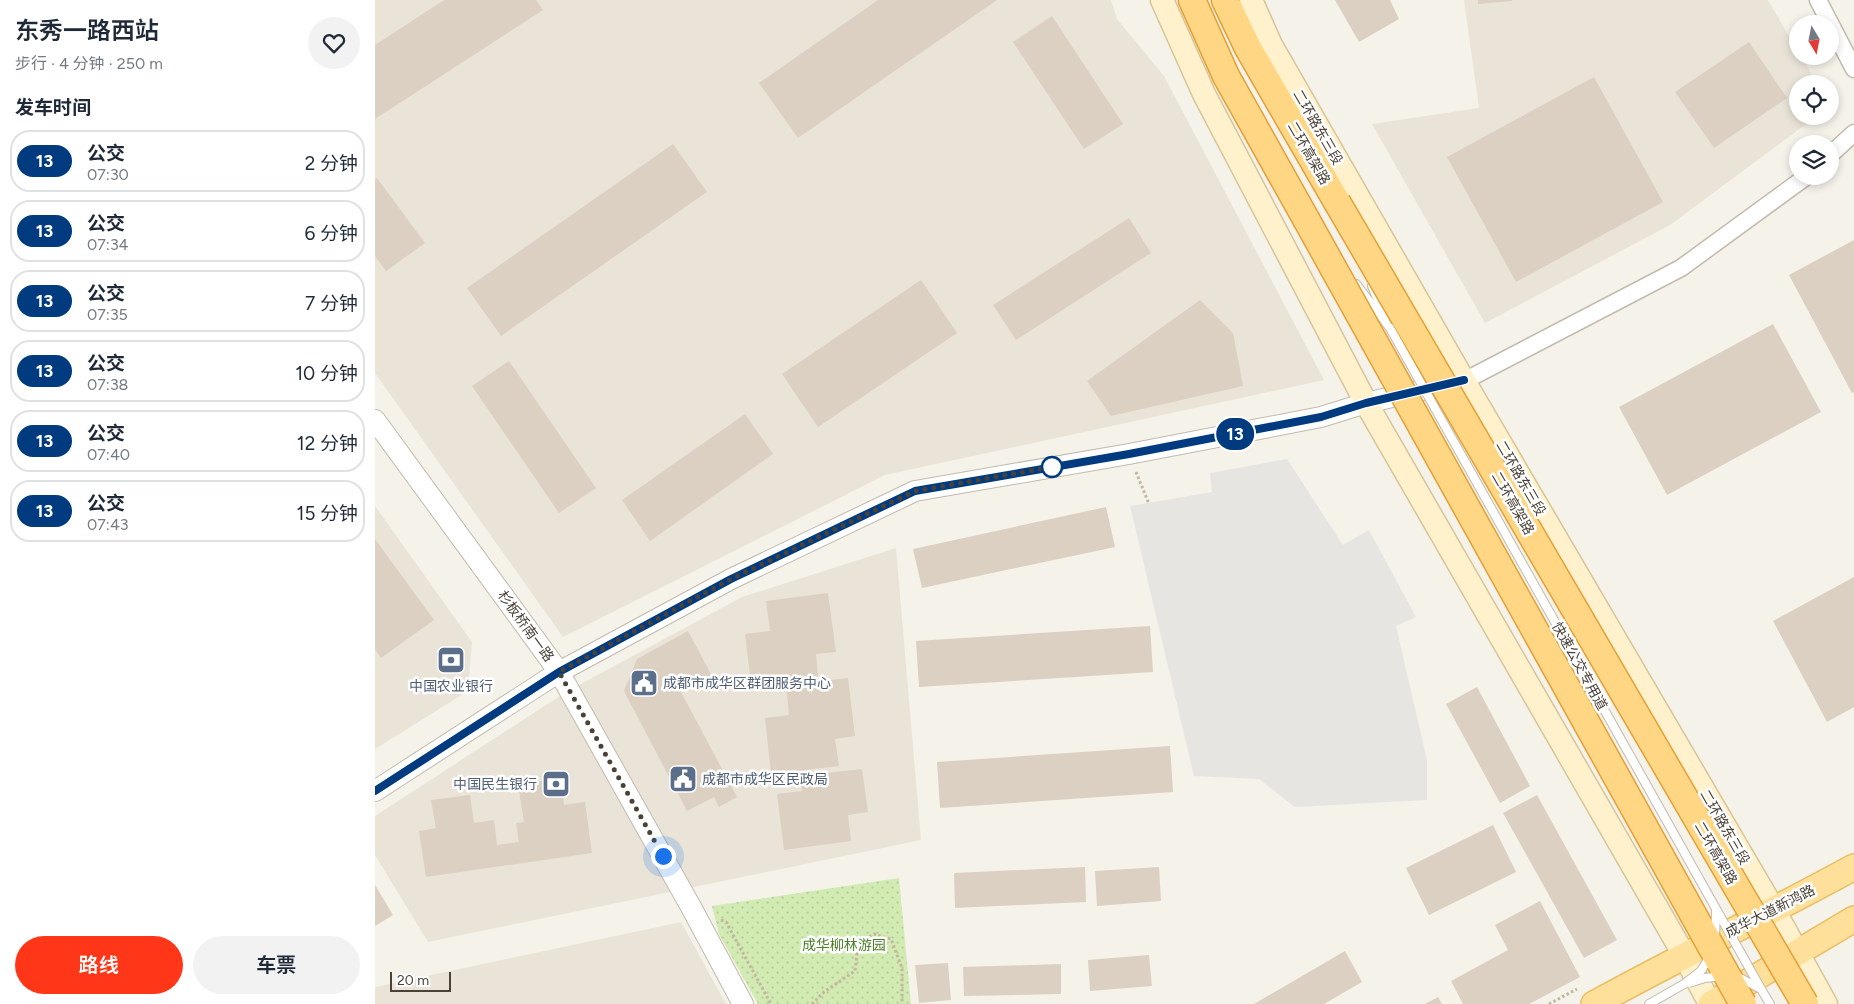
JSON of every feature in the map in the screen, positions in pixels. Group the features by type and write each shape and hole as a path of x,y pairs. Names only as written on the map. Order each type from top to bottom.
{"highway":[{"path":"1192,0 1226,76 1305,219 1752,996"},
{"name":"二环高架路","path":"1225,0 1247,48 1805,1004"}],"main road":[{"path":"1162,0 1205,94 1366,403 1711,1004 1854,920"},
{"name":"二环路东三段","path":"1251,0 1271,45 1827,1004"},
{"name":"成华大道新鸿路","path":"1595,1004 1684,955 1854,867"}],"street":[{"path":"1818,0 1854,69"},
{"path":"1839,147 1854,133"},
{"path":"375,791 559,672 731,579 915,491 1129,454 1321,417 1366,403 1464,380 1681,268 1795,185"},
{"name":"杉板桥南一路","path":"375,420 559,672 691,907 743,1004"}],"lane":[{"path":"1337,202 1363,265"},
{"path":"1305,219 1342,266"},
{"path":"1348,274 1390,328"},
{"path":"1367,274 1390,328"},
{"name":"快速公交专用道","path":"1390,328 1716,907 1752,996 1770,1004"},
{"path":"1649,1004 1685,984 1701,971 1709,959 1715,944 1716,907"},
{"path":"1685,984 1705,978 1723,976 1740,978 1752,996"}],"path":[{"path":"1129,454 1149,504"},
{"path":"812,1004 824,992 855,971 858,944 874,934 891,940 902,968 902,1004"}],"shaded area":[{"path":"375,0 1111,0 1117,19 1164,76 1324,380 885,475 563,637 375,373"},
{"path":"1464,0 1768,0 1789,36 1789,65 1806,65 1812,75 1789,75 1789,125 1805,125 1670,225 1485,323 1372,124 1479,108"},
{"path":"1287,459 1343,545 1369,530 1416,617 1396,626 1427,760 1427,800 1295,807 1259,779 1194,776 1130,506 1212,492 1210,473"},
{"path":"375,506 472,642 468,691 375,749"},
{"path":"896,548 921,840 428,942 375,855 375,816 566,692 742,597"},
{"path":"681,922 726,1004 375,1004 375,987"}],"green space":[{"name":"成华柳林游园","path":"899,878 911,1004 758,1004 719,934 712,906"}],"building":[{"path":"444,0 536,0 543,10 375,119 375,45"},
{"path":"878,0 997,0 798,138 759,83"},
{"path":"1335,0 1390,0 1399,19 1359,42"},
{"path":"1478,0 1512,0 1512,1 1478,4"},
{"path":"1052,16 1123,124 1084,149 1013,42"},
{"path":"1749,42 1787,98 1714,148 1675,92"},
{"path":"1594,77 1663,202 1516,282 1447,157"},
{"path":"673,144 707,192 501,336 467,288"},
{"path":"377,178 425,243 386,271 375,256 375,179"},
{"path":"1129,218 1151,253 1016,340 993,305"},
{"path":"1854,240 1854,392 1852,393 1789,275"},
{"path":"921,280 957,333 818,427 782,374"},
{"path":"1200,300 1233,333 1243,386 1111,416 1087,381"},
{"path":"1773,324 1821,412 1667,495 1619,407"},
{"path":"509,361 596,488 559,513 472,386"},
{"path":"745,414 773,454 650,541 622,500"},
{"path":"1106,507 1115,547 922,588 913,549"},
{"path":"375,539 434,620 381,658 375,649"},
{"path":"1854,577 1854,707 1827,722 1773,621"},
{"path":"828,593 836,652 816,654 818,676 751,684 745,634 770,631 766,601"},
{"path":"1150,626 1153,672 919,687 916,641"},
{"path":"688,631 712,676 681,692 737,797 719,807 714,797 687,811 624,691 637,659"},
{"path":"848,678 855,736 835,739 839,766 771,774 765,718 789,715 786,685"},
{"path":"1477,687 1530,786 1500,803 1446,704"},
{"path":"1170,746 1173,792 940,808 937,762"},
{"path":"862,769 868,812 848,815 851,841 784,850 777,794 802,791 800,776"},
{"path":"561,778 564,805 585,802 592,853 426,877 419,831 436,828 431,800 470,795 474,823 494,820 497,845 519,842 516,823 524,822 518,784"},
{"path":"1537,795 1617,940 1584,958 1503,813"},
{"path":"1493,825 1516,872 1429,915 1406,868"},
{"path":"1085,867 1086,902 955,908 954,873"},
{"path":"1159,867 1161,901 1097,906 1095,871"},
{"path":"375,885 393,915 375,926"},
{"path":"1540,901 1580,977 1529,1004 1463,1004 1451,981 1508,950 1495,925"},
{"path":"1345,951 1362,982 1324,1004 1254,1004"},
{"path":"1149,955 1152,986 1090,991 1088,960"},
{"path":"948,963 951,1000 919,1003 915,965"},
{"path":"1061,964 1061,994 964,996 963,967"},
{"path":"1438,997 1442,1004 1425,1004"}],"bus line":[{"name":"13","path":"375,791 559,672 731,579 915,491 1129,454 1321,417 1366,403 1464,380"}],"place":[{"name":"中国农业银行","path":"451,660"},
{"name":"成都市成华区群团服务中心","path":"644,683"},
{"name":"成都市成华区民政局","path":"683,779"},
{"name":"中国民生银行","path":"556,784"}],"route":[{"path":"663,856 559,672 731,579 915,491 1052,467"}]}
